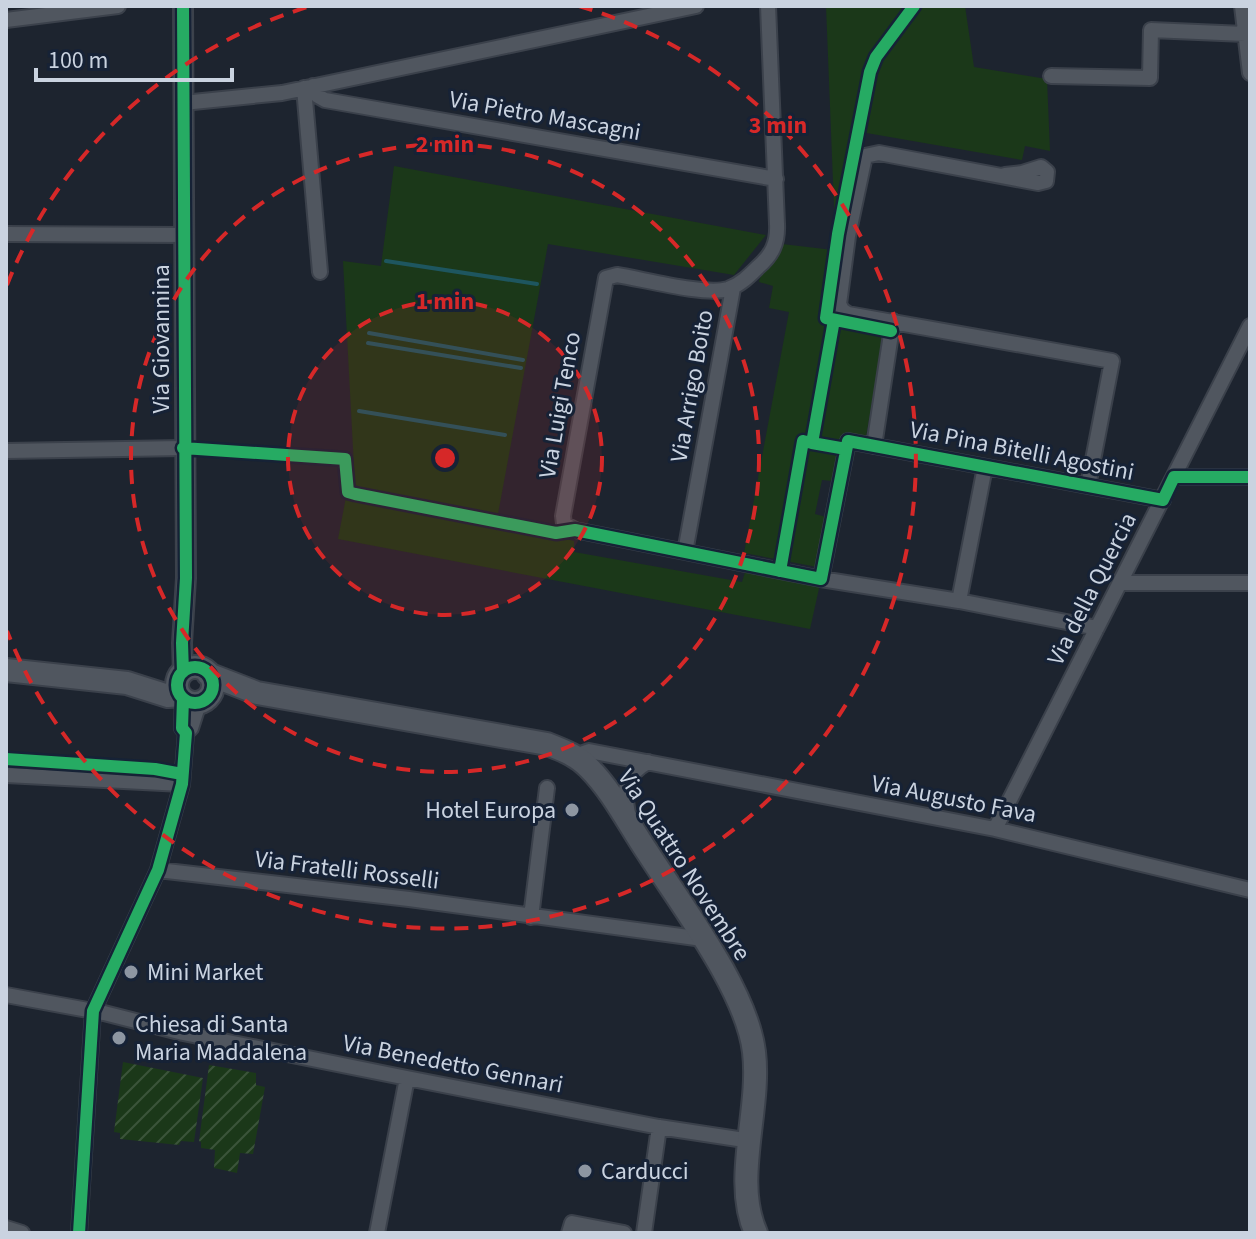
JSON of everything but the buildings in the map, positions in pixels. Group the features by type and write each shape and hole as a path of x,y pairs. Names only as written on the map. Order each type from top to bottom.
{"main road":[{"name":"Via Quattro Novembre","path":"6,670 127,683 168,696 192,686 257,693 547,744 575,756 601,781 703,939 738,1000 752,1040 756,1089 746,1194 748,1214 756,1233"}],"street":[{"path":"6,20 118,6"},
{"name":"Via Giovannina","path":"183,6 185,623 182,643 192,686"},
{"path":"183,103 308,87 696,6"},
{"name":"Via Arrigo Boito","path":"685,552 733,288 762,264 775,246 778,233 768,6"},
{"path":"1242,6 1250,73"},
{"path":"1051,76 1150,78 1151,30 1245,34"},
{"path":"308,87 320,272"},
{"name":"Via Pietro Mascagni","path":"308,87 325,100 776,179"},
{"path":"1005,175 879,153 865,156 848,236 839,304 848,314 1112,361 1088,486"},
{"path":"6,234 183,235"},
{"name":"Via Luigi Tenco","path":"575,530 564,524 563,516 604,281 617,275 711,291 733,288"},
{"path":"821,579 848,441 874,446 893,321"},
{"name":"Via della Quercia","path":"995,829 1250,326"},
{"name":"Via Pina Bitelli Agostini","path":"874,446 1163,500"},
{"path":"6,451 183,448"},
{"path":"259,453 345,459 348,492 355,494 556,533 575,530 821,579 959,601 1097,628"},
{"path":"959,601 985,467"},
{"path":"1174,477 1250,477"},
{"path":"1120,583 1250,583"},
{"path":"79,1233 93,1011 158,870 182,784 186,733 182,728 192,686"},
{"name":"Via Augusto Fava","path":"575,756 589,751 995,829 1250,890"},
{"path":"633,830 626,793 628,779 634,770 648,762"},
{"path":"6,775 182,784"},
{"path":"531,917 547,788"},
{"name":"Via Fratelli Rosselli","path":"158,870 409,899 703,939"},
{"name":"Via Benedetto Gennari","path":"6,995 407,1078 659,1127 751,1141"},
{"path":"377,1233 407,1078"},
{"path":"644,1233 659,1127"},
{"path":"569,1233 572,1223 624,1233"},
{"path":"6,1228 22,1233"}],"green space":[{"path":"826,6 965,6 974,67 1047,79 1050,151 1025,146 1022,160 855,131 835,232"},
{"path":"394,166 766,235 734,275 548,244 498,514 355,486 343,261 381,266"},
{"path":"782,244 833,250 823,321 884,331 866,437 842,434 832,481 822,480 815,514 826,517 817,567 744,553 789,312 769,308 773,286 759,282"},
{"path":"346,497 562,538 574,541 574,552 742,582 746,569 820,584 810,629 338,539"},
{"path":"123,1062 203,1078 194,1142 181,1141 179,1145 120,1139 120,1133 114,1132"},
{"path":"209,1065 256,1073 256,1085 265,1087 253,1154 240,1153 237,1173 214,1168 215,1150 201,1148 199,1141"}],"waterway":[{"path":"386,261 537,284"},
{"path":"369,333 523,360"},
{"path":"368,343 521,368"},
{"path":"359,411 505,435"}],"cycle path":[{"path":"183,6 186,578 183,672"},
{"path":"891,331 826,318 838,234 870,72 876,57 914,6"},
{"path":"834,320 812,443 846,449"},
{"path":"780,571 803,441 812,443"},
{"path":"183,448 345,459 348,492 355,494 556,533 575,530 821,579 848,441 1163,500 1174,477 1250,477"},
{"path":"195,667 208,672 213,685 208,698 195,703 182,698 177,685 182,672 195,667"},
{"path":"79,1233 93,1011 158,870 182,784 186,733 182,728 183,699"},
{"path":"6,759 155,769 182,774"}],"place":[{"name":"Hotel Europa","path":"572,810"},
{"name":"Mini Market","path":"131,972"},
{"name":"Chiesa di Santa Maria Maddalena","path":"119,1038"},
{"name":"Carducci","path":"585,1171"}]}
